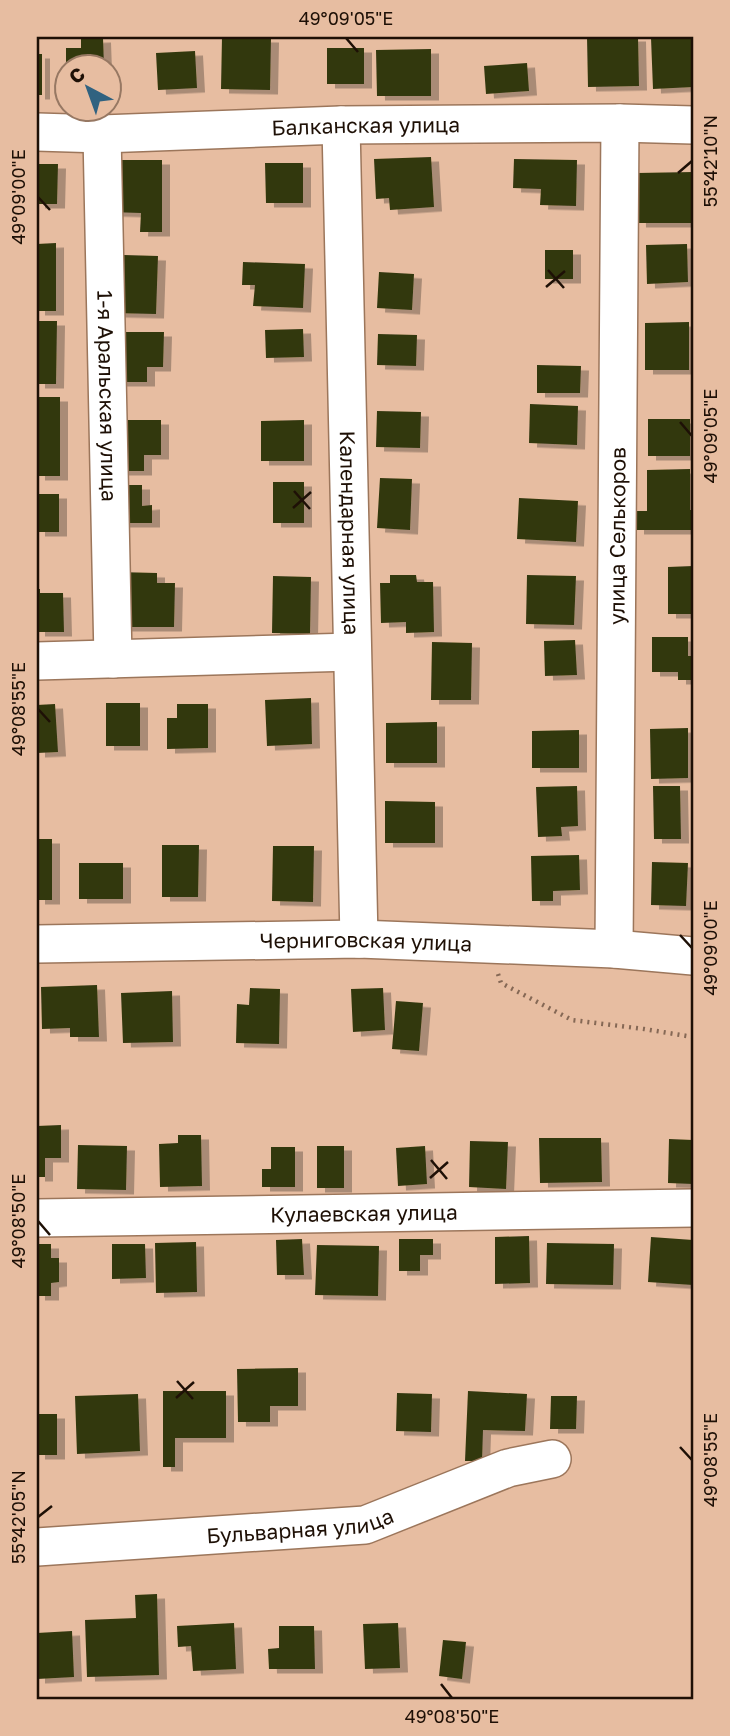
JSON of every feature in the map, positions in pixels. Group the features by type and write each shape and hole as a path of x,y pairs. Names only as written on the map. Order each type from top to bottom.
{"street":[{"name":"улица Селькоров","path":"614,949 620,123"},
{"name":"Балканская улица","path":"37,132 102,134 341,125 693,125"},
{"name":"Календарная улица","path":"341,125 359,939"},
{"name":"1-я Аральская улица","path":"102,134 113,659"},
{"path":"37,661 352,652"},
{"name":"Черниговская улица","path":"37,944 359,939 614,949 693,957"},
{"name":"Кулаевская улица","path":"37,1218 693,1208"},
{"name":"Бульварная улица","path":"37,1547 365,1525 508,1468 552,1459"}],"path":[{"path":"488,944 501,983 572,1020 693,1037"}],"building":[{"path":"222,37 271,38 270,90 221,89"},
{"path":"587,37 638,37 639,86 588,87"},
{"path":"693,37 693,87 653,89 651,38"},
{"path":"103,38 104,52 66,52 66,48 81,48 81,39"},
{"path":"327,48 364,48 364,84 327,84"},
{"path":"431,49 431,96 377,96 376,50"},
{"path":"195,51 197,88 158,90 156,53"},
{"path":"37,54 42,54 42,95 37,95"},
{"path":"527,63 529,91 486,94 484,66"},
{"path":"431,157 434,207 390,210 389,198 376,199 374,159"},
{"path":"514,159 577,160 576,206 540,205 541,189 513,188"},
{"path":"108,160 162,160 162,232 140,232 141,213 108,212"},
{"path":"265,163 303,163 303,203 266,203"},
{"path":"37,164 58,164 57,204 37,204"},
{"path":"693,172 693,223 638,223 637,173"},
{"path":"56,243 56,311 37,311 37,244"},
{"path":"687,244 688,282 647,284 646,245"},
{"path":"545,250 573,250 573,279 545,279"},
{"path":"124,255 158,256 156,314 114,313 115,271 124,271"},
{"path":"243,262 305,264 303,308 253,306 255,285 242,285"},
{"path":"379,272 414,274 412,310 377,308"},
{"path":"37,321 57,321 56,384 37,384"},
{"path":"689,322 689,370 645,370 645,323"},
{"path":"303,329 304,357 266,358 265,330"},
{"path":"111,332 164,332 163,367 147,367 147,382 117,382"},
{"path":"378,334 417,335 416,366 377,365"},
{"path":"537,365 581,366 580,393 537,393"},
{"path":"37,397 60,397 60,476 37,476"},
{"path":"530,404 578,406 577,445 529,443"},
{"path":"377,411 421,412 420,448 376,447"},
{"path":"648,419 690,419 690,456 648,456"},
{"path":"121,420 161,420 161,455 144,455 144,471 121,471"},
{"path":"304,420 304,461 261,461 261,421"},
{"path":"690,469 693,530 636,530 636,511 647,511 647,470"},
{"path":"380,478 412,479 410,530 377,528"},
{"path":"273,482 304,482 304,523 273,523"},
{"path":"114,485 142,485 142,506 152,505 152,523 114,523"},
{"path":"37,494 59,494 59,532 37,532"},
{"path":"519,498 578,501 576,542 517,539"},
{"path":"693,566 693,614 668,614 668,567"},
{"path":"117,572 157,573 157,583 175,583 174,627 117,627"},
{"path":"390,575 416,575 417,582 433,582 434,632 406,633 406,622 381,623 380,583 390,583"},
{"path":"527,575 576,576 574,625 526,624"},
{"path":"273,576 311,577 310,634 272,633"},
{"path":"37,589 40,589 40,593 63,593 64,632 37,632"},
{"path":"652,637 688,637 688,656 693,656 693,680 678,680 678,672 652,672"},
{"path":"575,640 577,675 545,676 544,641"},
{"path":"432,642 472,643 471,700 431,700"},
{"path":"311,698 312,744 267,746 265,700"},
{"path":"106,703 140,703 140,746 106,746"},
{"path":"55,704 58,752 37,753 37,705"},
{"path":"177,704 208,704 208,748 167,749 167,718 177,718"},
{"path":"437,722 437,763 386,763 386,723"},
{"path":"688,728 688,778 651,779 650,729"},
{"path":"579,730 579,768 532,768 532,731"},
{"path":"577,786 578,826 561,827 562,836 538,837 536,787"},
{"path":"653,786 680,786 681,839 654,839"},
{"path":"385,801 435,802 435,843 385,843"},
{"path":"37,839 52,839 52,900 37,900"},
{"path":"162,845 199,845 198,897 162,897"},
{"path":"273,846 314,846 313,902 272,901"},
{"path":"579,855 580,890 553,891 553,901 532,901 531,856"},
{"path":"652,862 688,863 686,906 651,905"},
{"path":"79,863 123,863 123,899 79,899"},
{"path":"97,985 99,1037 70,1037 70,1028 42,1029 41,987"},
{"path":"250,988 280,989 279,1044 236,1043 237,1004 249,1005"},
{"path":"383,988 385,1030 353,1032 351,989"},
{"path":"172,991 173,1042 123,1043 121,993"},
{"path":"396,1001 423,1003 419,1051 392,1049"},
{"path":"61,1125 61,1158 45,1158 45,1177 37,1177 37,1126"},
{"path":"178,1135 201,1135 202,1186 160,1187 159,1144 178,1143"},
{"path":"539,1138 601,1138 602,1182 540,1183"},
{"path":"669,1139 693,1140 693,1184 668,1183"},
{"path":"470,1141 508,1142 506,1189 469,1187"},
{"path":"78,1145 127,1146 126,1190 77,1189"},
{"path":"317,1146 344,1146 344,1188 317,1188"},
{"path":"425,1146 427,1184 398,1186 396,1148"},
{"path":"271,1147 295,1147 295,1187 262,1187 262,1169 271,1169"},
{"path":"529,1236 530,1283 495,1284 495,1237"},
{"path":"651,1237 693,1240 693,1285 648,1282"},
{"path":"302,1239 304,1275 277,1275 276,1240"},
{"path":"399,1239 433,1239 433,1255 420,1255 420,1271 399,1271"},
{"path":"196,1242 197,1292 156,1293 155,1243"},
{"path":"547,1243 614,1244 613,1285 546,1284"},
{"path":"37,1244 51,1244 51,1258 59,1258 59,1282 51,1283 51,1296 37,1296"},
{"path":"112,1244 145,1244 146,1278 112,1279"},
{"path":"317,1245 379,1246 378,1296 315,1295"},
{"path":"298,1368 298,1406 270,1406 270,1422 238,1422 237,1369"},
{"path":"163,1391 226,1391 226,1438 175,1438 175,1467 163,1467"},
{"path":"468,1391 527,1394 525,1431 483,1430 482,1461 465,1461"},
{"path":"397,1393 432,1394 431,1432 396,1431"},
{"path":"138,1394 140,1451 77,1454 75,1396"},
{"path":"551,1396 577,1396 576,1429 550,1429"},
{"path":"37,1414 57,1414 57,1455 37,1455"},
{"path":"157,1594 159,1675 87,1677 85,1620 136,1618 135,1595"},
{"path":"234,1623 236,1669 193,1671 191,1646 178,1647 177,1626"},
{"path":"398,1623 400,1668 365,1669 363,1624"},
{"path":"279,1626 314,1626 315,1669 269,1669 268,1649 279,1648"},
{"path":"72,1631 74,1677 37,1679 37,1633"},
{"path":"443,1640 466,1642 462,1679 439,1676"}]}
